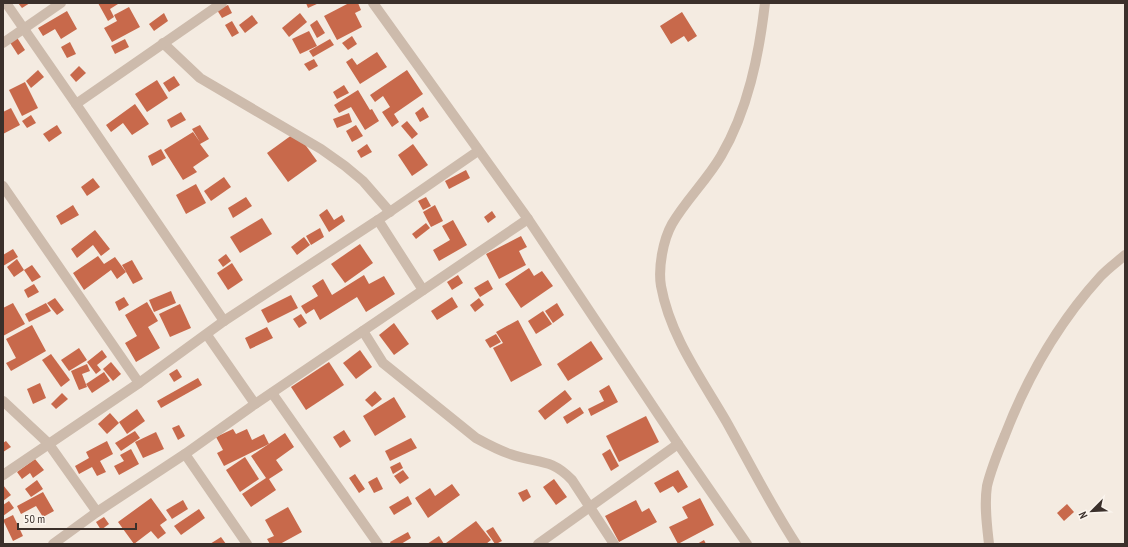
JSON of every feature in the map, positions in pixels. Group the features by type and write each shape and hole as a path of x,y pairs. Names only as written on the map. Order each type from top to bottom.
{"street":[{"path":"6,3 224,322"},
{"path":"3,43 61,3"},
{"path":"76,104 222,3"},
{"path":"373,3 528,219 678,444 747,544"},
{"path":"765,3 763,26 750,89 736,127 721,156 672,225 664,247 661,266 661,284 666,308 678,337 796,544"},
{"path":"163,43 200,78 314,145 345,166 363,181 390,212"},
{"path":"3,475 138,383 224,322 390,212 478,151"},
{"path":"3,186 138,383"},
{"path":"53,544 97,512 186,454 255,404 528,219"},
{"path":"378,220 423,290"},
{"path":"989,544 986,514 987,487 994,462 1014,411 1048,348 1069,315 1101,276 1125,255"},
{"path":"363,332 374,351 384,363 476,438 511,455 551,463 564,472 572,480 614,544"},
{"path":"207,335 255,404"},
{"path":"272,393 378,544"},
{"path":"3,401 48,443 97,512"},
{"path":"538,544 589,506 678,444"},
{"path":"186,454 247,544"}],"building":[{"path":"18,3 30,3 22,8"},
{"path":"98,3 117,3 118,4 110,9 114,17 108,21"},
{"path":"306,3 319,3 308,8"},
{"path":"349,3 358,3 361,10 355,13 362,27 337,40 324,16"},
{"path":"228,5 232,13 222,18 217,10"},
{"path":"129,7 140,27 112,42 104,28 117,21 114,15"},
{"path":"67,11 77,29 61,39 55,29 43,36 38,28"},
{"path":"682,12 697,36 688,42 684,36 671,44 660,26"},
{"path":"164,13 168,21 154,31 149,24"},
{"path":"300,13 307,22 289,37 282,28"},
{"path":"252,15 258,23 245,33 239,25"},
{"path":"317,20 325,33 317,38 310,25"},
{"path":"232,21 239,33 232,37 225,25"},
{"path":"309,31 317,46 300,54 292,39"},
{"path":"16,36 25,50 18,55 9,41"},
{"path":"352,36 357,44 348,50 342,43"},
{"path":"125,39 129,47 115,54 111,46"},
{"path":"330,39 334,45 313,57 309,51"},
{"path":"70,42 76,54 67,58 61,47"},
{"path":"377,52 387,67 360,84 346,62 352,58 357,65"},
{"path":"314,59 318,66 309,71 304,64"},
{"path":"79,66 86,73 76,82 70,75"},
{"path":"38,70 44,77 31,88 26,81"},
{"path":"407,70 423,94 394,114 399,122 392,127 382,112 390,107 383,96 375,102 370,95"},
{"path":"174,76 180,85 169,92 163,83"},
{"path":"157,80 168,98 147,112 135,94"},
{"path":"25,82 38,108 22,116 9,90"},
{"path":"344,85 349,93 337,99 333,92"},
{"path":"358,90 370,110 372,109 379,121 365,130 351,107 339,113 334,105"},
{"path":"135,104 149,124 132,135 123,123 111,132 106,125"},
{"path":"423,107 429,117 420,122 415,113"},
{"path":"11,108 20,125 3,134 3,112"},
{"path":"181,112 186,120 171,128 167,120"},
{"path":"349,113 352,122 337,128 333,119"},
{"path":"31,115 36,123 27,128 22,121"},
{"path":"407,121 418,134 412,139 401,126"},
{"path":"57,125 62,133 49,142 43,134"},
{"path":"200,125 209,139 200,144 209,156 193,167 197,172 183,180 164,150 193,132 200,142 192,129"},
{"path":"356,125 363,136 352,142 346,131"},
{"path":"296,132 317,161 288,182 267,153"},
{"path":"367,144 372,152 361,158 357,151"},
{"path":"413,144 428,165 412,176 398,155"},
{"path":"161,149 166,158 152,166 148,156"},
{"path":"466,170 470,178 449,189 445,181"},
{"path":"224,177 231,187 211,201 204,191"},
{"path":"93,178 100,187 87,196 81,187"},
{"path":"196,184 206,203 186,214 176,195"},
{"path":"246,197 252,206 233,218 228,208"},
{"path":"426,197 431,206 423,210 418,201"},
{"path":"73,205 79,215 61,225 56,216"},
{"path":"435,205 443,221 431,227 423,212"},
{"path":"327,209 334,220 342,215 345,221 329,232 319,215"},
{"path":"492,211 496,217 488,223 484,217"},
{"path":"262,218 272,234 240,253 230,237"},
{"path":"453,220 467,245 439,261 433,250 450,240 442,226"},
{"path":"426,223 430,228 416,239 412,234"},
{"path":"320,228 324,237 311,245 306,236"},
{"path":"95,230 110,249 101,256 93,245 77,258 71,249"},
{"path":"521,236 527,247 519,251 526,265 499,279 486,254"},
{"path":"304,237 310,245 297,255 291,247"},
{"path":"360,244 373,263 345,283 331,264"},
{"path":"13,249 18,257 3,266 3,255"},
{"path":"226,254 231,261 223,267 218,260"},
{"path":"98,256 104,264 115,257 126,272 117,279 111,270 84,290 73,273"},
{"path":"17,259 24,270 14,277 7,267"},
{"path":"132,260 143,279 133,284 122,265"},
{"path":"232,263 243,280 228,290 217,273"},
{"path":"32,265 41,277 32,282 24,270"},
{"path":"529,268 534,276 542,271 553,286 521,308 505,284"},
{"path":"364,275 369,284 384,276 395,294 366,312 357,297 320,320 314,309 306,314 301,306 318,296 312,286 323,279 332,295"},
{"path":"458,275 463,283 452,290 447,282"},
{"path":"488,280 493,289 480,297 474,288"},
{"path":"34,284 39,292 28,298 24,290"},
{"path":"171,291 176,303 154,312 149,300"},
{"path":"291,295 298,308 268,323 261,310"},
{"path":"124,297 129,305 119,311 115,302"},
{"path":"452,297 458,307 437,320 431,311"},
{"path":"55,298 64,310 57,315 47,303"},
{"path":"479,298 484,305 475,312 470,305"},
{"path":"147,302 158,321 148,327 160,348 136,362 125,343 137,336 125,315"},
{"path":"13,303 25,324 3,336 3,308"},
{"path":"46,303 51,311 29,322 25,314"},
{"path":"557,303 564,315 553,323 545,311"},
{"path":"180,304 191,328 170,337 159,314"},
{"path":"543,311 552,324 536,334 528,321"},
{"path":"301,314 307,323 299,328 293,319"},
{"path":"518,320 542,365 511,382 493,348 503,343 496,332"},
{"path":"394,323 409,344 394,355 379,335"},
{"path":"32,325 46,351 11,371 6,363 16,358 6,339"},
{"path":"267,327 273,338 250,349 245,338"},
{"path":"496,334 501,342 490,348 485,340"},
{"path":"591,341 603,359 568,381 557,364"},
{"path":"79,348 87,360 69,371 61,360"},
{"path":"102,350 107,357 97,365 101,370 96,374 87,362"},
{"path":"360,350 372,367 356,379 343,363"},
{"path":"51,354 70,380 61,387 42,360"},
{"path":"111,362 121,374 113,381 103,369"},
{"path":"329,362 344,385 306,410 291,387"},
{"path":"87,364 90,371 82,374 87,387 79,390 71,371"},
{"path":"177,369 182,377 174,382 169,374"},
{"path":"104,372 110,381 92,393 86,384"},
{"path":"198,378 202,385 161,408 157,401"},
{"path":"40,383 46,398 33,404 27,389"},
{"path":"609,385 618,402 591,416 588,409 604,401 599,391"},
{"path":"565,390 572,399 545,420 538,411"},
{"path":"375,391 382,399 372,407 365,400"},
{"path":"62,393 68,399 56,409 51,404"},
{"path":"394,397 406,417 375,436 363,416"},
{"path":"580,407 584,413 567,424 563,417"},
{"path":"137,409 145,421 127,434 119,422"},
{"path":"110,413 119,423 107,434 98,424"},
{"path":"646,416 659,442 619,462 606,436"},
{"path":"179,425 185,436 178,440 172,428"},
{"path":"233,429 236,434 247,429 252,440 264,434 269,444 224,466 217,453 223,450 216,437"},
{"path":"344,430 351,441 340,448 333,437"},
{"path":"135,431 140,438 121,451 115,443"},
{"path":"156,432 164,449 143,458 135,442"},
{"path":"285,433 294,447 276,460 283,470 269,479 276,490 251,507 242,494 266,478 251,456"},
{"path":"411,438 417,448 390,461 385,451"},
{"path":"6,441 11,447 3,452 3,443"},
{"path":"107,441 113,454 100,461 106,472 97,476 92,467 79,474 75,466 89,458 86,452"},
{"path":"131,449 139,464 119,475 114,466 124,461 120,455"},
{"path":"610,449 619,466 611,471 602,454"},
{"path":"245,457 259,479 240,492 226,470"},
{"path":"35,459 44,470 33,478 30,473 22,479 17,472"},
{"path":"400,462 403,468 393,474 390,467"},
{"path":"403,470 409,478 400,484 394,476"},
{"path":"678,470 688,487 678,493 673,486 660,493 654,483"},
{"path":"355,474 365,489 359,493 349,478"},
{"path":"377,477 383,489 374,493 368,482"},
{"path":"554,479 567,497 556,505 543,487"},
{"path":"37,480 43,489 31,497 25,489"},
{"path":"452,484 460,495 428,518 415,498 430,488 435,496"},
{"path":"3,485 11,495 3,501"},
{"path":"527,489 531,497 523,502 518,493"},
{"path":"43,492 54,511 43,517 36,506 21,514 17,506"},
{"path":"408,496 412,504 394,515 389,507"},
{"path":"151,498 167,520 160,525 166,533 158,539 151,531 134,544 118,522"},
{"path":"700,498 714,525 678,544 669,527 688,518 682,507"},
{"path":"183,500 188,509 172,519 166,510"},
{"path":"636,500 642,512 649,508 657,522 619,542 605,516"},
{"path":"9,501 14,508 3,516 3,505"},
{"path":"1067,504 1074,512 1064,521 1057,513"},
{"path":"288,507 302,532 280,544 270,544 267,539 274,536 265,520"},
{"path":"199,509 205,518 181,535 174,526"},
{"path":"13,515 23,536 13,541 3,520"},
{"path":"104,517 109,524 101,530 96,522"},
{"path":"476,521 491,540 486,544 446,543"},
{"path":"493,527 502,541 496,544 486,531"},
{"path":"408,532 411,538 401,544 391,544 390,542"},
{"path":"439,536 444,544 427,544"},
{"path":"221,537 226,544 210,544"},
{"path":"704,540 706,544 697,544"}]}
